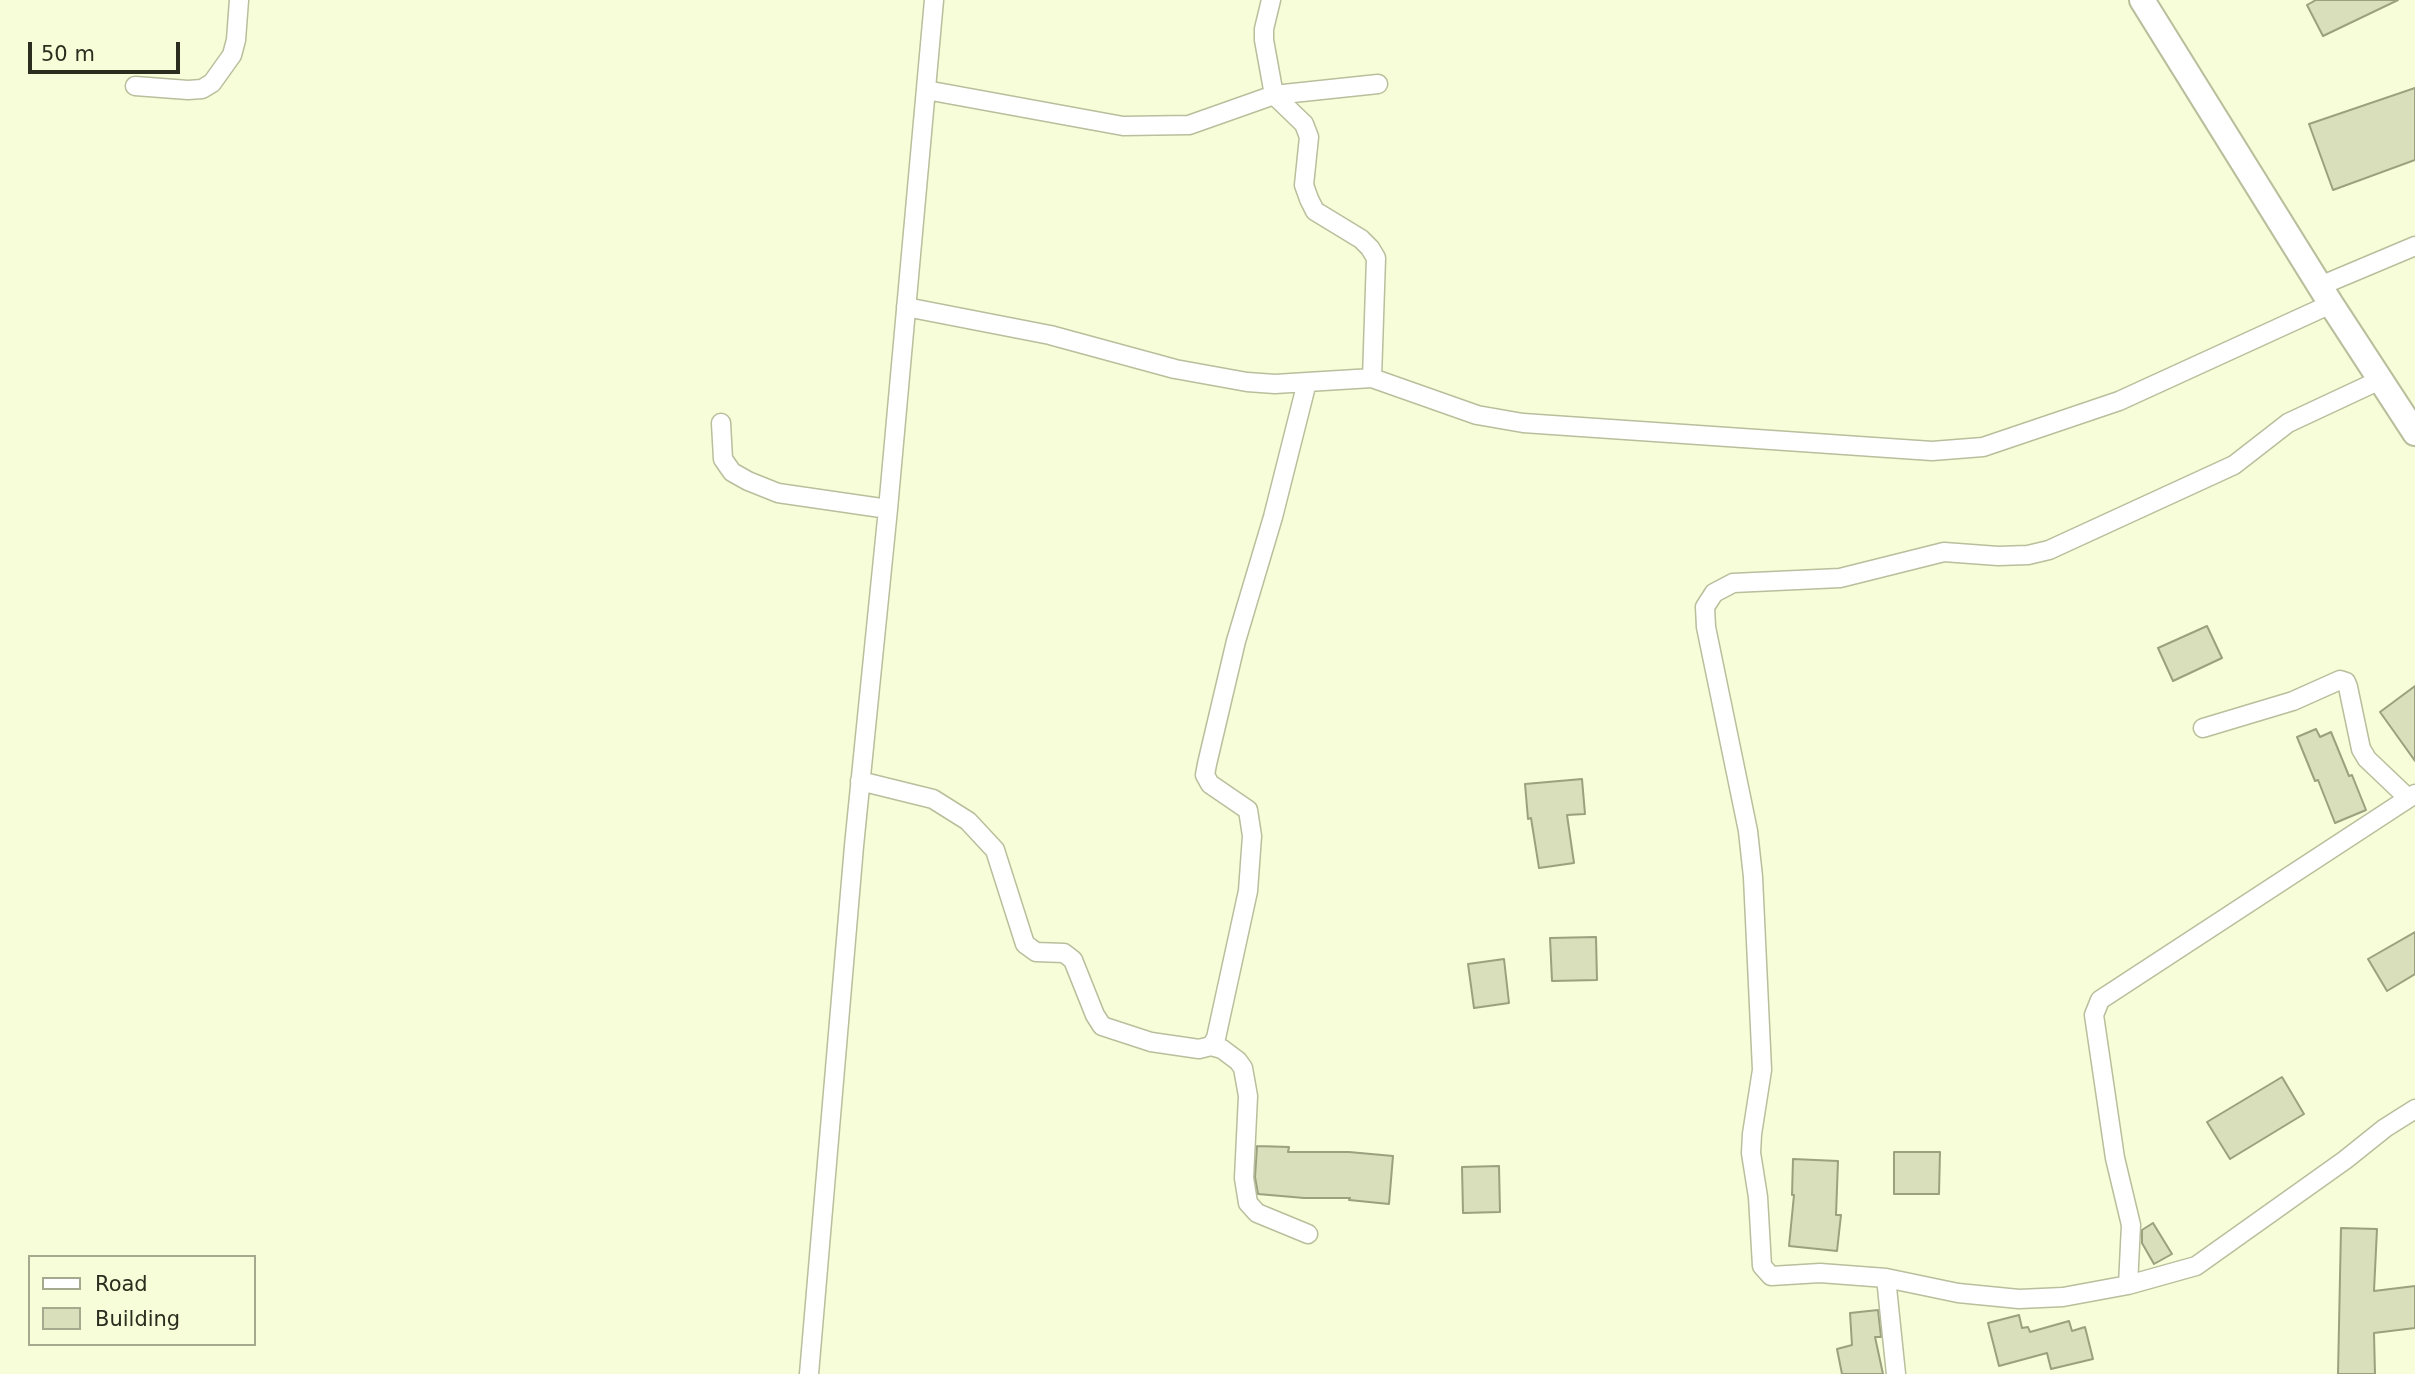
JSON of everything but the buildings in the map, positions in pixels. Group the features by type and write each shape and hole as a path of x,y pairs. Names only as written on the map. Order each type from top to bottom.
{"main road":[{"path":"2150,2 2326,295 2415,433"}],"street":[{"path":"135,86 188,90 202,89 212,83 232,55 239,0"},
{"path":"809,1374 860,781 888,509 934,0"},
{"path":"1271,0 1264,40 1275,95 1304,124 1309,137 1304,185 1315,211 1361,239 1376,258 1372,379"},
{"path":"926,90 1123,126 1189,125 1275,95 1378,84"},
{"path":"906,307 1050,335 1175,369 1247,382 1275,384 1372,379 1477,415 1523,423 1932,452 1983,447 2119,401 2326,295 2415,246"},
{"path":"2380,380 2288,423 2234,465 2049,550 2028,555 1998,556 1944,552 1840,579 1733,583 1714,593 1705,607 1706,627 1748,831 1753,877 1762,1070 1751,1153 1759,1205 1762,1266 1771,1276 1820,1273 1886,1278 1958,1293 2018,1299 2063,1297 2127,1285 2196,1266 2415,1109"},
{"path":"1211,1046 1216,1038 1248,891 1252,836 1248,810 1210,785 1205,775 1236,641 1273,517 1307,382"},
{"path":"721,423 723,459 732,472 748,481 778,493 825,502 888,509"},
{"path":"2127,1285 2131,1226 2115,1158 2094,1015 2100,1000 2411,796 2367,759 2361,749 2348,687 2346,682 2340,680 2293,701 2203,728"},
{"path":"860,781 933,799 968,821 995,850 1025,944 1036,952 1064,953 1073,960 1102,1026 1152,1042 1199,1049 1211,1046 1230,1054 1243,1068 1248,1096 1244,1178 1248,1202 1257,1213 1308,1234"},
{"path":"1886,1278 1896,1374"}]}
